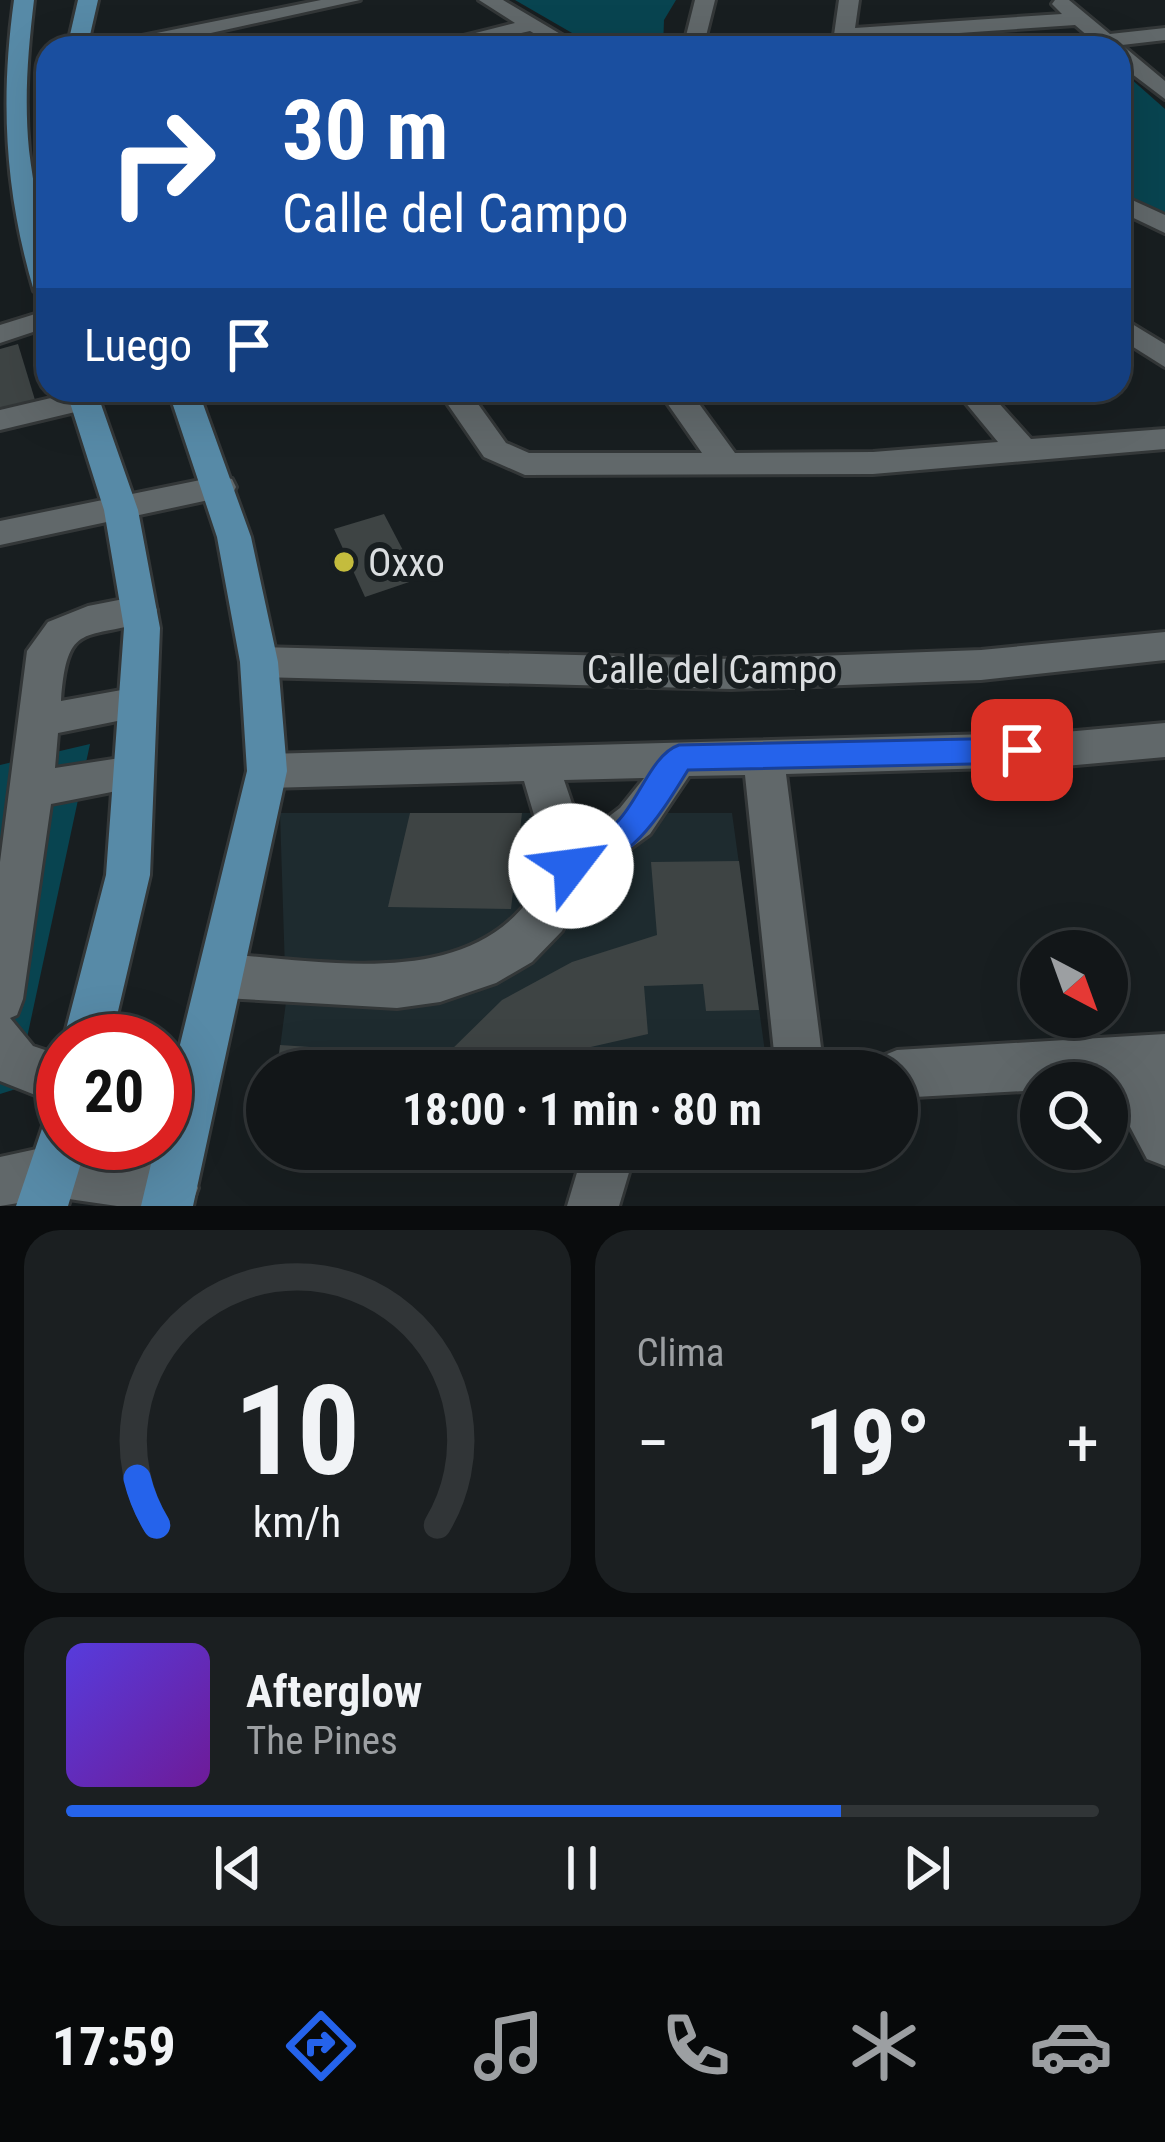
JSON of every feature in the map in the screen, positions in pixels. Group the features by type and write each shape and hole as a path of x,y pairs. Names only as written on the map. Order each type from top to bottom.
{"main road":[{"path":"24,0 14,141 25,224 36,257"},
{"path":"79,36 88,0"},
{"path":"85,402 122,510 139,610 128,875 94,1014"},
{"path":"170,1197 267,771 259,662 220,487 188,402"}],"street":[{"path":"172,36 350,0"},
{"path":"489,0 552,36"},
{"path":"696,36 705,0"},
{"path":"847,36 849,0"},
{"path":"1058,0 1100,36"},
{"path":"908,36 1079,19"},
{"path":"481,36 532,25"},
{"path":"1131,42 1165,34"},
{"path":"1131,72 1165,92"},
{"path":"1131,207 1165,225"},
{"path":"0,334 36,321"},
{"path":"1131,333 1165,358"},
{"path":"0,420 60,402"},
{"path":"461,402 495,450 525,464 873,463 1165,439"},
{"path":"682,402 727,465"},
{"path":"980,402 1024,454"},
{"path":"0,532 220,487"},
{"path":"0,999 33,789 46,651 61,632 88,620 139,610"},
{"name":"Calle del Campo","path":"259,662 731,674 981,665 1165,646"},
{"path":"41,720 138,703"},
{"path":"267,771 1065,749 1165,740"},
{"path":"224,976 386,986 447,979 502,958 546,916 571,866 625,836 643,816 679,758"},
{"path":"764,759 798,1050"},
{"path":"538,760 571,866"},
{"path":"33,789 134,773"},
{"path":"0,1038 2,1048 24,1070 36,1073"},
{"path":"918,1073 1146,1059 1165,1141"},
{"path":"593,1206 604,1170"},
{"path":"0,1183 53,1172 170,1197"}],"shaded area":[{"path":"515,0 676,0 664,20 663,36 577,36"},
{"path":"1131,79 1165,109 1165,216 1131,199"},
{"path":"90,744 16,1089 0,1094 0,765"},
{"path":"280,813 732,813 765,1050 280,1050 286,1002"}],"building":[{"path":"18,344 35,400 0,411 0,349"},
{"path":"384,514 418,579 365,597 334,529"},
{"path":"410,813 522,813 511,909 388,907"},
{"path":"739,861 759,1010 706,1011 703,984 644,986 648,1034 577,1050 451,1050 502,1000 572,962 657,935 651,862"},
{"path":"280,1045 355,1050 279,1050"}],"place":[{"name":"Oxxo","path":"344,562"}],"route":[{"path":"571,866 625,836 679,758 1022,750"}]}
